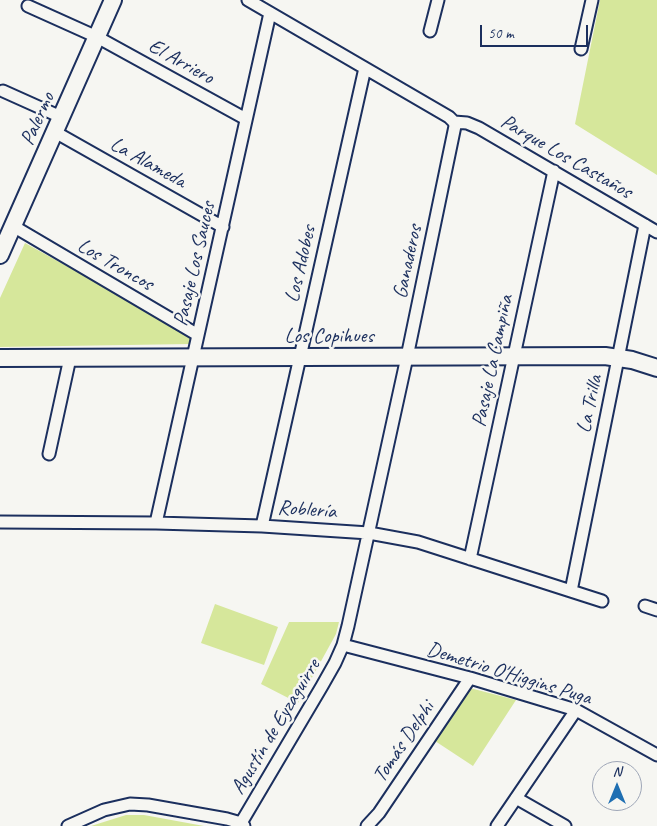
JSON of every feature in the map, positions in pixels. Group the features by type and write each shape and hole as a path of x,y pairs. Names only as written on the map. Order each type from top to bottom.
{"street":[{"name":"Palermo","path":"0,254 113,0"},
{"path":"248,0 454,122"},
{"path":"430,31 438,0"},
{"path":"581,49 592,0"},
{"name":"El Arriero","path":"28,6 97,37 246,119"},
{"name":"Pasaje Los Sauces","path":"156,523 270,12"},
{"name":"Los Adobes","path":"262,526 365,68"},
{"name":"La Alameda","path":"2,91 223,227"},
{"name":"Parque Los Castaños","path":"454,122 479,128 657,232"},
{"name":"Ganaderos","path":"343,644 369,533 455,132 454,122"},
{"name":"Pasaje La Campiña","path":"470,559 554,172"},
{"name":"La Trilla","path":"571,591 645,224"},
{"name":"Los Troncos","path":"13,226 198,335"},
{"name":"Los Copihues","path":"0,358 605,356 632,360 657,368"},
{"path":"49,454 70,358"},
{"name":"Roblería","path":"0,522 262,526 369,533 418,542 602,601"},
{"path":"646,606 657,610"},
{"name":"Demetrio O'Higgins Puga","path":"343,644 470,678 576,710 657,755"},
{"name":"Agustín de Eyzaguirre","path":"241,825 335,663 343,644"},
{"name":"Tomás Delphi","path":"367,826 379,813 470,678"},
{"path":"497,826 576,710"},
{"path":"516,798 565,826"},
{"path":"68,826 104,810 130,804 148,805 227,819 241,825"}],"green space":[{"path":"600,0 657,0 657,175 575,124"},
{"path":"25,243 191,335 191,344 0,347 0,298"},
{"path":"215,604 278,627 264,665 201,643"},
{"path":"289,622 339,622 336,634 298,703 261,684"},
{"path":"470,688 516,700 473,766 435,741"},
{"path":"126,815 144,815 204,826 91,826"}]}
